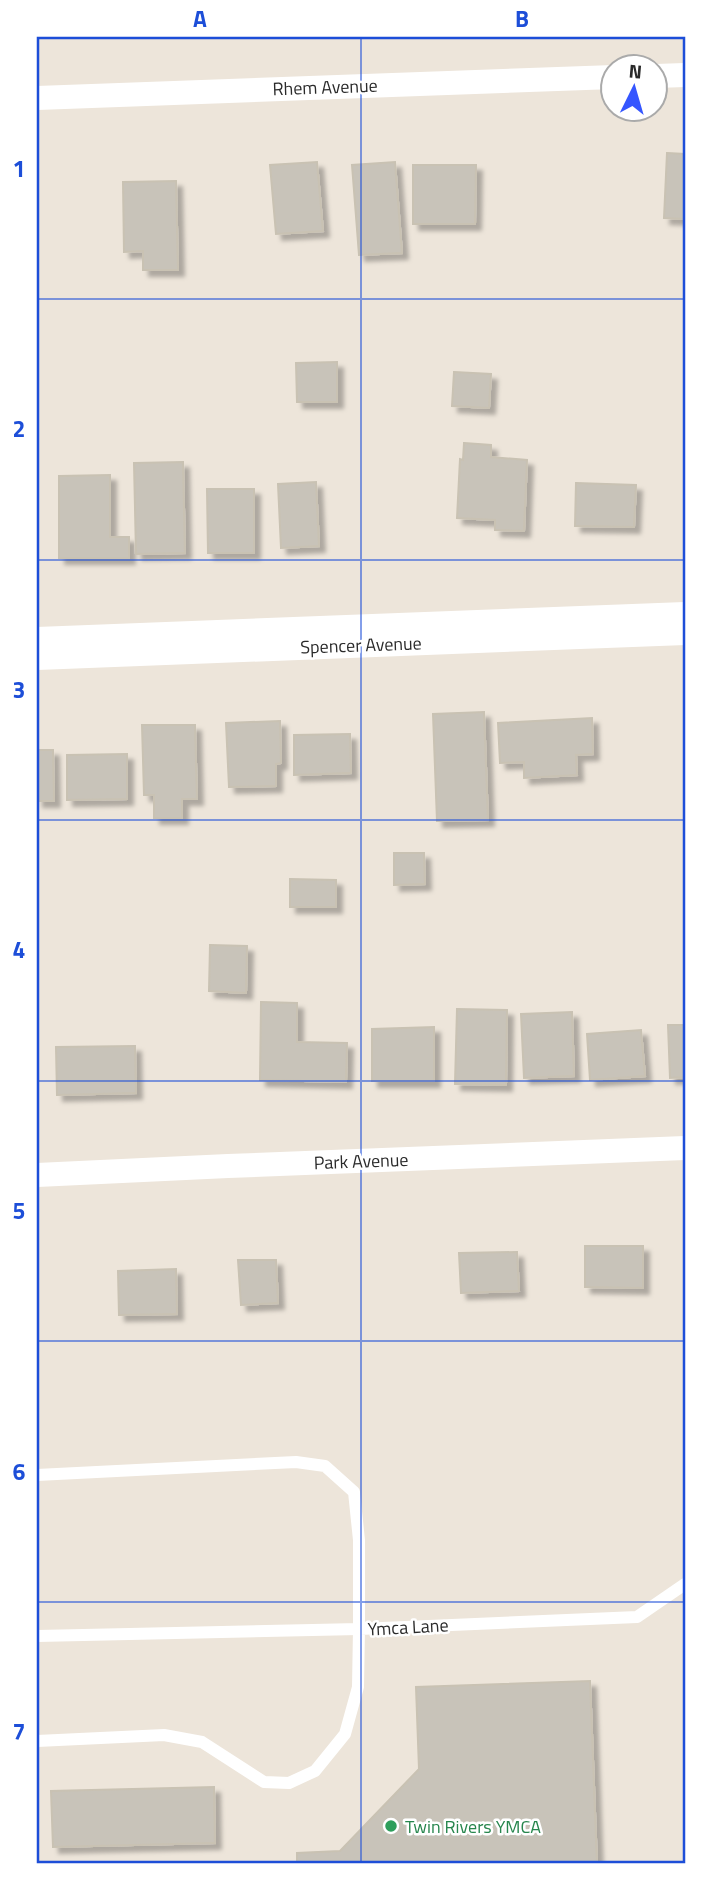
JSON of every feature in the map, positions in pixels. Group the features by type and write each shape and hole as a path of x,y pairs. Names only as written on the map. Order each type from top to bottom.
{"street":[{"name":"Rhem Avenue","path":"37,97 600,77"},
{"name":"Spencer Avenue","path":"37,639 685,614"},
{"name":"Spencer Avenue","path":"37,658 685,633"},
{"name":"Park Avenue","path":"37,1175 685,1148"}],"lane":[{"path":"37,1475 296,1462 325,1466 354,1492 359,1540 359,1629 37,1636"},
{"name":"Ymca Lane","path":"37,1741 164,1735 202,1742 264,1782 289,1783 315,1771 345,1734 358,1687 359,1629 636,1616 685,1584"}],"building":[{"path":"667,153 685,154 685,219 664,218"},
{"path":"317,162 323,231 276,234 270,165"},
{"path":"395,162 402,253 359,255 352,165"},
{"path":"413,165 476,165 475,224 413,224"},
{"path":"176,181 178,270 143,270 143,251 124,252 123,182"},
{"path":"337,362 337,402 297,402 296,363"},
{"path":"454,372 491,374 489,408 452,406"},
{"path":"464,443 491,445 491,457 527,460 524,531 495,530 495,520 457,518 460,459 463,460"},
{"path":"183,462 185,553 136,554 134,463"},
{"path":"110,475 110,537 129,537 129,558 59,558 59,476"},
{"path":"316,482 319,546 281,548 278,484"},
{"path":"576,483 636,485 634,527 575,526"},
{"path":"207,489 254,489 254,553 208,553"},
{"path":"484,712 488,820 437,821 433,714"},
{"path":"592,718 593,754 576,755 577,775 524,778 524,762 500,763 498,723"},
{"path":"280,721 281,763 276,764 276,786 229,787 226,723"},
{"path":"142,725 195,725 197,799 182,799 182,818 154,818 154,795 144,795"},
{"path":"350,734 351,773 294,775 294,735"},
{"path":"37,750 53,750 54,801 37,801"},
{"path":"127,754 127,799 67,800 67,755"},
{"path":"394,853 424,853 425,884 394,885"},
{"path":"290,879 336,880 336,907 290,907"},
{"path":"210,945 247,946 246,993 209,991"},
{"path":"261,1002 297,1003 297,1042 347,1043 346,1082 260,1080"},
{"path":"457,1009 507,1010 506,1085 455,1084"},
{"path":"572,1012 574,1076 524,1078 521,1014"},
{"path":"668,1025 685,1025 685,1077 670,1078"},
{"path":"434,1027 434,1081 372,1081 372,1029"},
{"path":"641,1030 645,1076 590,1080 587,1034"},
{"path":"135,1046 136,1093 57,1095 56,1047"},
{"path":"585,1246 643,1246 643,1288 585,1287"},
{"path":"517,1252 519,1291 461,1293 459,1253"},
{"path":"238,1260 276,1260 278,1303 241,1305"},
{"path":"176,1269 177,1314 119,1315 118,1271"},
{"path":"590,1681 597,1864 297,1864 297,1853 340,1851 419,1769 416,1687"},
{"path":"214,1787 215,1843 53,1847 51,1791"}],"place":[{"name":"Twin Rivers YMCA","path":"391,1826"}]}
